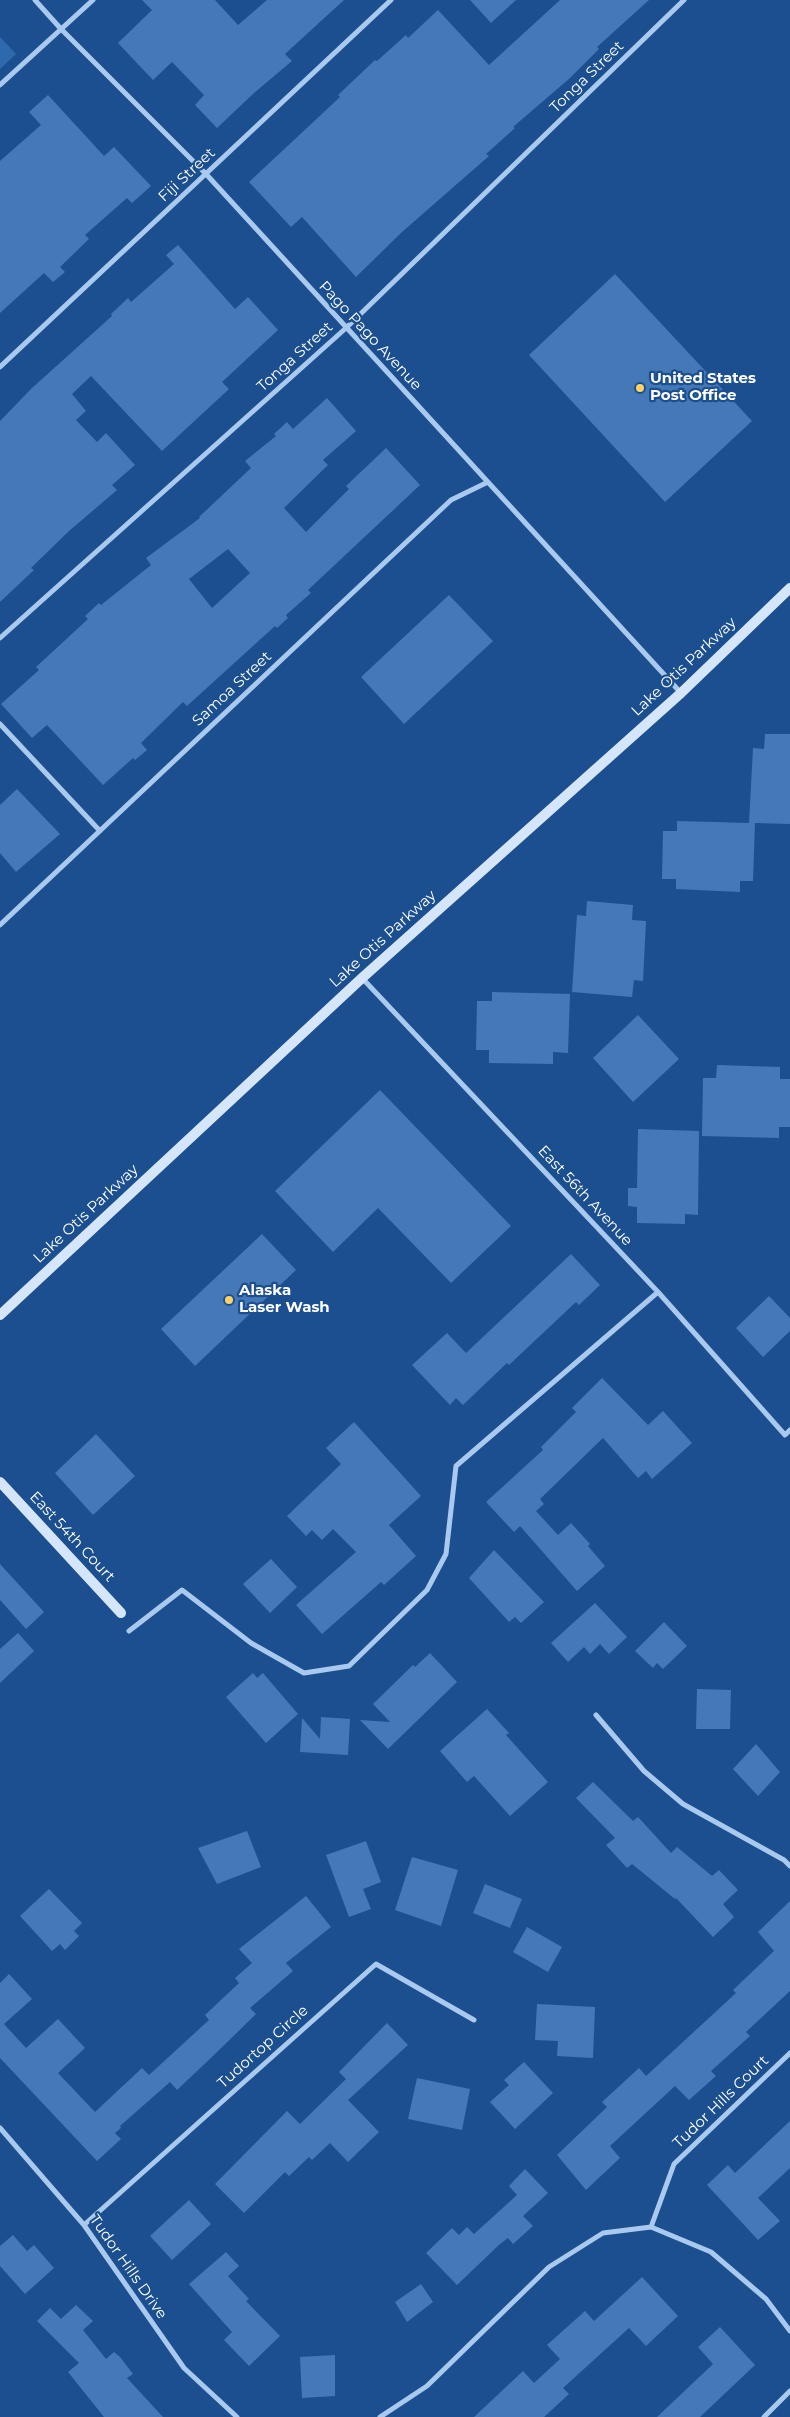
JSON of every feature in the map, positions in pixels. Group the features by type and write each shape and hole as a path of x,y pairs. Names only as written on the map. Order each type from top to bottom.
{"main road":[{"name":"Lake Otis Parkway","path":"0,1314 362,978 681,693 790,588"},
{"name":"East 54th Court","path":"0,1482 121,1613"}],"street":[{"name":"Pago Pago Avenue","path":"35,0 61,29 206,174 681,693"},
{"path":"0,85 93,0"},
{"name":"Fiji Street","path":"0,367 391,0"},
{"name":"Tonga Street","path":"0,638 346,328 684,0"},
{"name":"Samoa Street","path":"0,925 451,500 488,482"},
{"path":"0,724 100,831"},
{"name":"East 56th Avenue","path":"362,978 658,1292 785,1435 790,1430"},
{"path":"129,1631 182,1590 251,1643 304,1673 349,1666 427,1590 446,1554 456,1466 658,1292"},
{"path":"596,1716 644,1771 683,1804 784,1860 790,1866"},
{"name":"Tudortop Circle","path":"84,2225 376,1964 474,2020"},
{"name":"Tudor Hills Court","path":"651,2227 674,2164 790,2053"},
{"name":"Tudor Hills Drive","path":"0,2128 84,2225 184,2368 237,2417"},
{"path":"380,2417 427,2386 549,2267 603,2233 651,2227 711,2252 766,2299 790,2331"},
{"path":"764,2417 790,2391"}],"shaded area":[{"path":"0,37 16,54 0,69"}],"building":[{"path":"142,0 215,0 238,25 267,0 344,0 285,54 292,61 217,128 195,105 204,95 172,62 153,80 118,43 152,10"},
{"path":"470,0 516,0 491,23"},
{"path":"560,0 649,0 597,47 599,49 570,78 513,127 515,128 486,154 489,156 402,232 356,277 302,217 291,227 249,182 340,97 338,95 375,60 377,61 406,35 408,38 438,10 489,65"},
{"path":"48,95 104,156 114,147 151,186 132,203 127,198 85,235 89,239 60,267 65,272 53,282 44,273 0,313 0,161 41,125 29,112"},
{"path":"178,245 235,309 248,297 278,330 222,382 229,389 162,451 91,376 72,394 86,411 76,420 97,442 106,433 135,465 112,485 117,490 69,531 31,568 34,570 0,602 0,421 32,388 112,316 111,314 128,298 131,302 174,264 166,255"},
{"name":"United States Post Office","path":"615,274 752,421 665,502 529,355"},
{"path":"327,398 356,431 323,460 328,465 284,508 306,532 349,489 346,486 386,448 420,485 308,590 311,593 286,615 288,618 277,628 275,626 187,706 183,702 141,743 147,750 135,760 133,758 103,785 47,725 32,738 1,704 39,670 36,667 88,619 85,616 99,603 101,605 151,565 146,558 200,518 251,468 245,461 276,436 274,434 287,422 293,429","holes":["228,549 250,573 212,608 189,579"]},
{"path":"449,595 493,641 404,724 361,677"},
{"path":"765,734 790,734 790,824 755,823 753,881 740,881 740,892 676,889 676,879 662,879 663,831 677,831 677,821 749,823 753,748 764,749"},
{"path":"17,789 60,834 16,872 0,853 0,805"},
{"path":"587,901 633,905 632,920 646,921 643,981 634,980 632,997 572,992 577,915 586,916"},
{"path":"492,992 570,994 568,1053 553,1052 553,1064 489,1063 489,1050 476,1050 477,1001 492,1001"},
{"path":"638,1015 679,1059 633,1102 593,1058"},
{"path":"717,1065 780,1067 780,1079 790,1079 790,1127 779,1127 779,1138 702,1136 703,1078 716,1078"},
{"path":"380,1090 511,1226 451,1283 378,1208 333,1252 275,1191"},
{"path":"638,1129 699,1131 698,1215 685,1214 685,1224 637,1223 637,1207 628,1206 628,1188 637,1188"},
{"name":"Alaska Laser Wash","path":"262,1234 296,1270 195,1366 161,1329"},
{"path":"571,1254 600,1285 579,1305 576,1302 463,1405 456,1398 450,1405 412,1365 447,1333 466,1353"},
{"path":"769,1296 790,1318 790,1331 763,1357 736,1328"},
{"path":"602,1378 648,1425 663,1411 692,1443 652,1479 646,1471 638,1478 603,1438 540,1499 544,1504 536,1511 558,1535 571,1523 590,1544 588,1546 605,1566 577,1591 520,1526 514,1532 486,1502 543,1450 541,1447 576,1412 572,1408"},
{"path":"354,1422 421,1496 389,1525 416,1556 384,1585 381,1582 322,1634 296,1605 356,1552 333,1529 322,1540 312,1530 306,1536 287,1516 341,1464 326,1448"},
{"path":"96,1434 135,1476 93,1515 55,1473"},
{"path":"494,1550 544,1602 521,1623 515,1617 509,1622 469,1578"},
{"path":"271,1559 297,1587 270,1613 243,1584"},
{"path":"0,1564 44,1612 26,1629 0,1600"},
{"path":"595,1603 627,1637 609,1654 600,1644 590,1654 584,1647 568,1662 551,1643"},
{"path":"664,1622 687,1646 663,1669 657,1663 653,1668 635,1651"},
{"path":"18,1633 34,1651 0,1683 0,1649"},
{"path":"430,1653 457,1682 388,1749 360,1720 390,1722 373,1704 413,1665 415,1667"},
{"path":"253,1673 257,1678 263,1673 298,1714 266,1743 226,1697"},
{"path":"697,1689 731,1690 730,1729 696,1729"},
{"path":"487,1709 509,1733 506,1735 548,1782 510,1816 474,1776 467,1782 440,1751"},
{"path":"321,1717 350,1719 348,1755 300,1752 302,1718 320,1739"},
{"path":"756,1744 780,1772 758,1796 733,1769"},
{"path":"593,1782 633,1821 638,1817 671,1853 677,1847 712,1876 719,1870 738,1890 723,1904 734,1917 713,1937 676,1898 632,1864 627,1868 606,1845 615,1838 576,1798"},
{"path":"247,1831 261,1867 217,1884 198,1848"},
{"path":"366,1841 381,1882 363,1889 371,1909 349,1917 326,1855"},
{"path":"412,1857 458,1870 441,1926 395,1910"},
{"path":"485,1884 522,1899 510,1928 473,1913"},
{"path":"49,1889 82,1923 74,1931 79,1936 65,1950 60,1944 52,1951 20,1916"},
{"path":"306,1896 331,1927 286,1963 293,1971 250,2008 256,2014 177,2090 170,2082 120,2126 121,2128 115,2133 121,2139 97,2161 0,2058 0,1983 9,1974 32,1999 4,2024 26,2048 58,2019 85,2048 58,2073 95,2112 142,2068 149,2075 209,2020 205,2015 239,1983 235,1978 252,1963 239,1949"},
{"path":"790,1901 790,1991 746,2032 750,2036 711,2071 716,2076 689,2100 675,2086 610,2146 620,2158 586,2190 557,2155 607,2107 602,2102 639,2068 646,2076 736,1993 733,1990 774,1951 758,1932"},
{"path":"527,1927 562,1947 548,1972 513,1952"},
{"path":"537,2004 595,2007 593,2058 557,2056 558,2041 535,2040"},
{"path":"387,2023 408,2045 348,2100 379,2132 348,2162 330,2143 312,2160 309,2157 289,2176 285,2172 244,2213 215,2184 287,2111 300,2124 346,2079 339,2072"},
{"path":"524,2062 553,2093 515,2129 490,2102 509,2085 504,2080"},
{"path":"417,2078 470,2089 462,2130 408,2119"},
{"path":"790,2121 790,2168 758,2198 780,2221 758,2240 707,2185 728,2165 735,2173"},
{"path":"525,2169 548,2193 523,2216 533,2226 513,2244 508,2238 500,2244 457,2285 426,2253 452,2228 459,2235 467,2227 474,2234 517,2195 509,2186"},
{"path":"189,2200 211,2224 172,2260 150,2236"},
{"path":"13,2235 27,2251 34,2245 54,2268 25,2294 0,2266 0,2246"},
{"path":"226,2252 239,2266 228,2276 249,2299 246,2301 280,2336 249,2366 224,2340 232,2332 189,2284"},
{"path":"642,2277 678,2316 646,2346 629,2328 563,2388 569,2394 544,2417 474,2417 523,2371 534,2383 560,2359 547,2345 585,2311 594,2321"},
{"path":"421,2284 433,2302 407,2322 395,2302"},
{"path":"76,2305 93,2321 83,2330 106,2359 114,2352 120,2357 133,2374 127,2378 163,2417 104,2417 68,2372 79,2363 37,2321 50,2308 61,2319"},
{"path":"720,2327 755,2365 700,2417 657,2417 713,2364 698,2347"},
{"path":"335,2355 335,2396 302,2398 300,2357"}],"place":[{"name":"United States Post Office","path":"640,388"},
{"name":"Alaska Laser Wash","path":"229,1300"}]}
